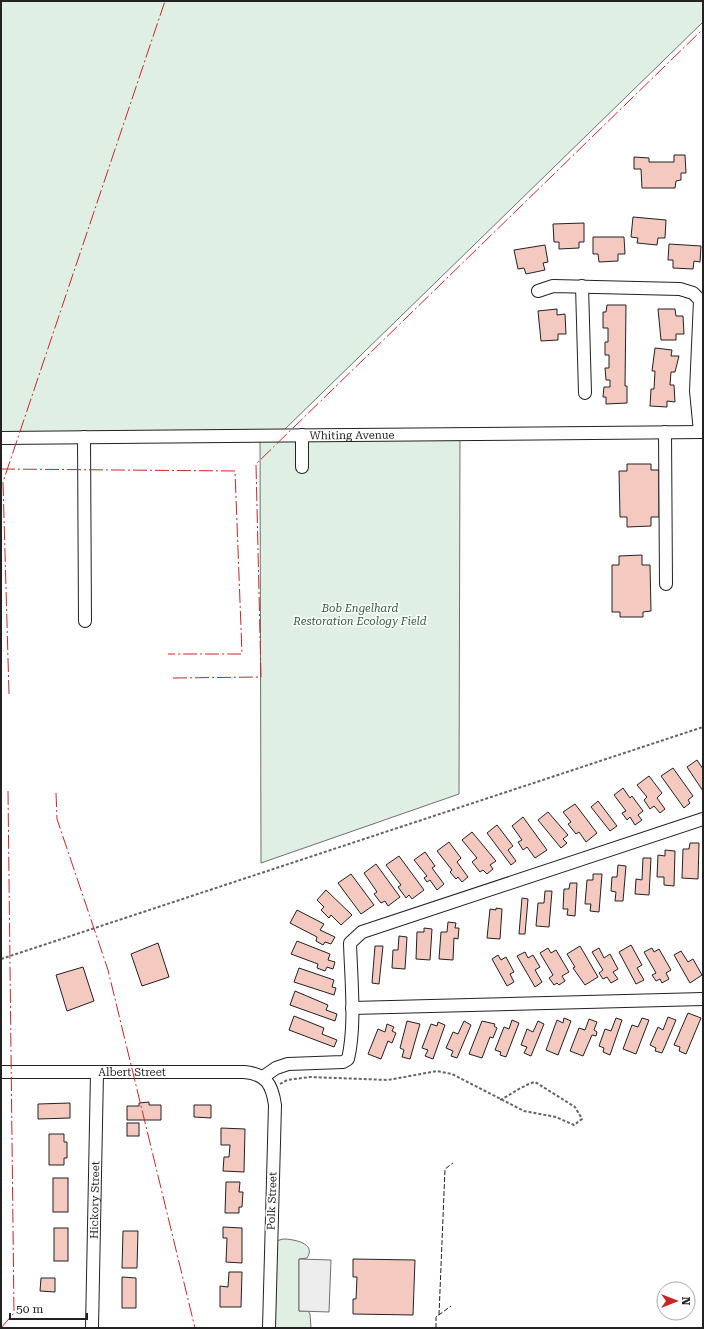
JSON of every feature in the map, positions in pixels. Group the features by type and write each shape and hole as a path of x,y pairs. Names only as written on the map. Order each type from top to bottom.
{"street":[{"path":"538,291 553,286 582,286 680,289 692,293 700,300 696,391 702,432"},
{"path":"582,286 585,393"},
{"path":"665,432 666,584"},
{"name":"Whiting Avenue","path":"1,438 702,432"},
{"path":"302,435 302,466"},
{"path":"84,437 85,621"},
{"path":"263,1077 276,1068 288,1064 343,1062 348,1059 351,1049 352,1008 350,943 362,932 703,819"},
{"path":"352,1008 703,999"},
{"name":"Albert Street","path":"1,1072 244,1072 256,1073 263,1077"},
{"name":"Hickory Street","path":"92,1328 97,1073"},
{"name":"Polk Street","path":"263,1077 272,1089 275,1105 269,1328"}],"path":[{"path":"1,959 703,727"},
{"path":"272,1089 287,1080 310,1077 388,1080 437,1071 452,1074 500,1100 524,1111 556,1117 574,1125 582,1119 575,1107 536,1082 527,1084 516,1092 500,1100"}],"green space":[{"path":"1,1 703,1 703,22 284,430 1,433"},
{"name":"Bob Engelhard Restoration Ecology Field","path":"460,434 459,794 261,863 260,435"},
{"path":"283,1239 298,1241 306,1245 309,1249 307,1258 299,1259 299,1311 308,1311 310,1314 311,1328 274,1328 276,1241"}],"shaded area":[{"path":"299,1259 331,1260 329,1312 299,1311"}],"building":[{"path":"674,155 685,155 686,173 681,173 681,180 676,181 675,188 642,188 641,169 634,169 634,157 649,158 649,162 674,162"},
{"path":"633,217 666,220 665,238 658,238 657,245 637,243 638,238 631,237"},
{"path":"584,223 584,242 579,242 579,248 559,249 559,242 554,242 553,224"},
{"path":"593,237 624,237 625,254 618,254 618,261 599,262 598,254 593,254"},
{"path":"669,244 701,246 700,262 694,261 693,269 673,268 673,260 668,260"},
{"path":"545,245 548,262 543,263 545,270 526,274 524,268 518,269 514,250"},
{"path":"607,305 626,305 625,386 627,386 627,403 606,404 606,397 603,397 604,387 610,387 610,380 606,380 605,368 609,368 609,355 605,355 605,342 608,342 608,328 603,328 603,312 606,312"},
{"path":"557,309 557,315 565,314 566,334 558,334 558,340 541,341 538,311"},
{"path":"658,309 675,309 676,316 683,316 684,334 676,334 676,340 661,340"},
{"path":"655,348 672,350 671,356 679,356 675,372 671,372 670,385 674,385 675,402 667,401 667,407 650,406 651,389 654,389 655,371 652,371"},
{"path":"627,464 651,464 651,470 659,470 659,517 651,517 651,526 627,527 627,517 620,517 619,471 627,471"},
{"path":"642,555 642,565 650,565 651,611 643,612 643,617 620,617 620,612 612,612 612,565 619,565 619,556"},
{"path":"697,760 703,769 703,791 687,767"},
{"path":"673,768 693,796 688,800 690,803 684,808 661,776"},
{"path":"649,776 662,793 657,798 665,809 660,813 654,806 650,809 644,800 647,797 637,785"},
{"path":"623,788 630,798 632,796 643,811 638,815 642,820 635,825 630,817 627,820 622,813 626,811 614,795"},
{"path":"598,801 617,826 610,831 591,807"},
{"path":"575,804 597,833 586,842 579,832 576,834 568,824 571,822 563,812"},
{"path":"548,812 568,835 563,839 567,843 561,848 538,820"},
{"path":"523,817 547,850 535,858 527,847 523,850 518,842 522,840 512,826"},
{"path":"497,825 513,846 508,850 516,861 511,865 487,833"},
{"path":"472,832 496,861 490,865 493,869 487,874 483,870 480,872 472,862 477,858 462,840"},
{"path":"449,842 461,858 457,862 468,877 462,882 458,877 456,879 450,872 452,870 437,851"},
{"path":"690,843 699,843 698,879 682,878 683,849 689,849"},
{"path":"665,850 675,851 674,886 664,885 664,877 657,877 658,855 665,856"},
{"path":"425,852 435,866 432,868 444,884 437,890 430,880 427,882 424,878 427,876 414,860"},
{"path":"399,856 424,890 412,899 409,895 406,898 398,887 401,885 386,865"},
{"path":"643,858 651,858 649,895 635,894 636,879 642,880"},
{"path":"376,864 400,897 388,906 385,901 381,903 374,894 377,892 364,873"},
{"path":"618,865 626,866 623,901 615,901 616,892 611,891 612,877 617,877"},
{"path":"351,874 374,905 361,914 338,883"},
{"path":"593,874 602,874 599,912 590,911 591,904 585,904 587,880 593,880"},
{"path":"570,883 577,883 575,916 567,915 568,909 563,909 564,889 569,889"},
{"path":"326,890 352,915 341,925 331,915 329,918 321,910 324,907 317,900"},
{"path":"545,891 552,891 549,927 536,926 538,903 544,903"},
{"path":"522,898 528,899 525,934 519,934"},
{"path":"496,908 502,909 500,939 487,938 490,909 496,910"},
{"path":"297,910 324,924 320,930 335,937 331,944 325,942 323,945 316,941 317,937 290,923"},
{"path":"448,922 456,923 455,928 459,928 458,939 454,938 453,960 439,959 441,932 447,932"},
{"path":"424,928 432,929 430,960 416,959 417,932 424,932"},
{"path":"399,936 407,937 405,969 392,968 393,950 398,950"},
{"path":"297,941 330,954 328,960 335,962 333,969 327,967 325,971 317,968 318,964 291,954"},
{"path":"158,943 169,977 142,986 131,954"},
{"path":"631,945 642,965 637,968 644,980 636,984 619,952"},
{"path":"375,946 383,946 379,984 372,983"},
{"path":"580,946 598,977 585,985 573,968 575,967 567,954"},
{"path":"548,948 551,953 556,950 569,972 562,976 565,981 559,985 557,983 554,985 549,978 553,975 540,953"},
{"path":"599,948 604,958 610,954 618,969 613,972 618,979 611,983 607,977 603,979 599,973 603,970 592,952"},
{"path":"652,948 654,952 659,949 671,970 666,973 669,979 662,983 660,979 656,981 652,975 656,973 644,952"},
{"path":"681,951 688,962 693,959 702,975 690,983 674,955"},
{"path":"525,952 528,958 533,955 540,967 535,970 542,982 535,987 517,956"},
{"path":"498,955 501,960 506,957 514,972 510,974 514,982 507,986 492,959"},
{"path":"83,967 94,1001 67,1011 56,975"},
{"path":"299,968 334,980 332,987 336,988 334,995 294,982"},
{"path":"295,991 328,1005 326,1010 337,1014 335,1021 290,1005"},
{"path":"688,1013 701,1018 686,1054 679,1051 680,1047 674,1045"},
{"path":"294,1016 324,1028 322,1034 337,1040 334,1047 289,1030"},
{"path":"668,1017 676,1020 662,1053 655,1051 656,1048 650,1045 658,1027 663,1030"},
{"path":"564,1018 571,1021 558,1055 546,1050 557,1020 563,1023"},
{"path":"616,1018 622,1020 610,1055 603,1052 604,1048 599,1046 605,1029 611,1031"},
{"path":"642,1018 649,1020 636,1054 623,1049 632,1025 638,1027"},
{"path":"589,1019 597,1022 594,1030 597,1032 596,1036 592,1035 583,1056 570,1051 579,1028 585,1030"},
{"path":"512,1020 519,1023 506,1057 500,1055 501,1052 495,1050 504,1027 509,1029"},
{"path":"407,1021 420,1024 410,1059 402,1057 404,1050 400,1048"},
{"path":"464,1021 471,1025 457,1058 451,1056 453,1051 446,1048 453,1032 458,1034"},
{"path":"482,1021 495,1024 494,1026 497,1028 493,1038 490,1037 482,1058 469,1054"},
{"path":"538,1021 544,1024 531,1056 524,1053 527,1047 521,1045 527,1029 533,1032"},
{"path":"438,1022 445,1025 433,1059 425,1056 428,1050 422,1048 431,1024 437,1026"},
{"path":"387,1024 394,1027 392,1031 396,1033 392,1043 388,1041 381,1059 368,1054 378,1029 385,1032"},
{"path":"149,1102 149,1105 161,1105 161,1120 127,1120 127,1106 139,1106 139,1103"},
{"path":"70,1103 70,1118 38,1119 38,1104"},
{"path":"194,1105 211,1105 211,1118 194,1117"},
{"path":"127,1123 139,1123 139,1136 127,1136"},
{"path":"221,1128 245,1129 244,1172 223,1171 224,1157 229,1157 230,1145 221,1145"},
{"path":"49,1134 64,1134 64,1142 67,1142 67,1158 64,1158 64,1165 49,1165"},
{"path":"53,1178 68,1178 68,1212 53,1212"},
{"path":"226,1182 240,1182 239,1192 243,1192 242,1207 239,1207 239,1213 225,1213"},
{"path":"223,1227 242,1228 242,1263 226,1262 227,1238 223,1238"},
{"path":"54,1228 68,1228 68,1261 54,1261"},
{"path":"123,1231 138,1231 137,1268 122,1268"},
{"path":"353,1259 415,1260 413,1315 353,1314 353,1299 356,1299 357,1277 353,1277"},
{"path":"229,1272 242,1272 241,1307 220,1307 220,1286 228,1287"},
{"path":"122,1277 136,1278 136,1308 122,1308"},
{"path":"41,1278 55,1278 55,1292 40,1291"}],"fence":[{"path":"439,1315 445,1169 453,1163"},
{"path":"436,1328 436,1317 451,1306"}],"power":[{"path":"9,694 3,482 165,1"},
{"path":"173,678 261,677 256,464 703,29"},
{"path":"1,469 235,471 242,654 168,654"},
{"path":"1,1328 14,1313 8,791"},
{"path":"56,793 57,819 108,970 195,1328"}]}
